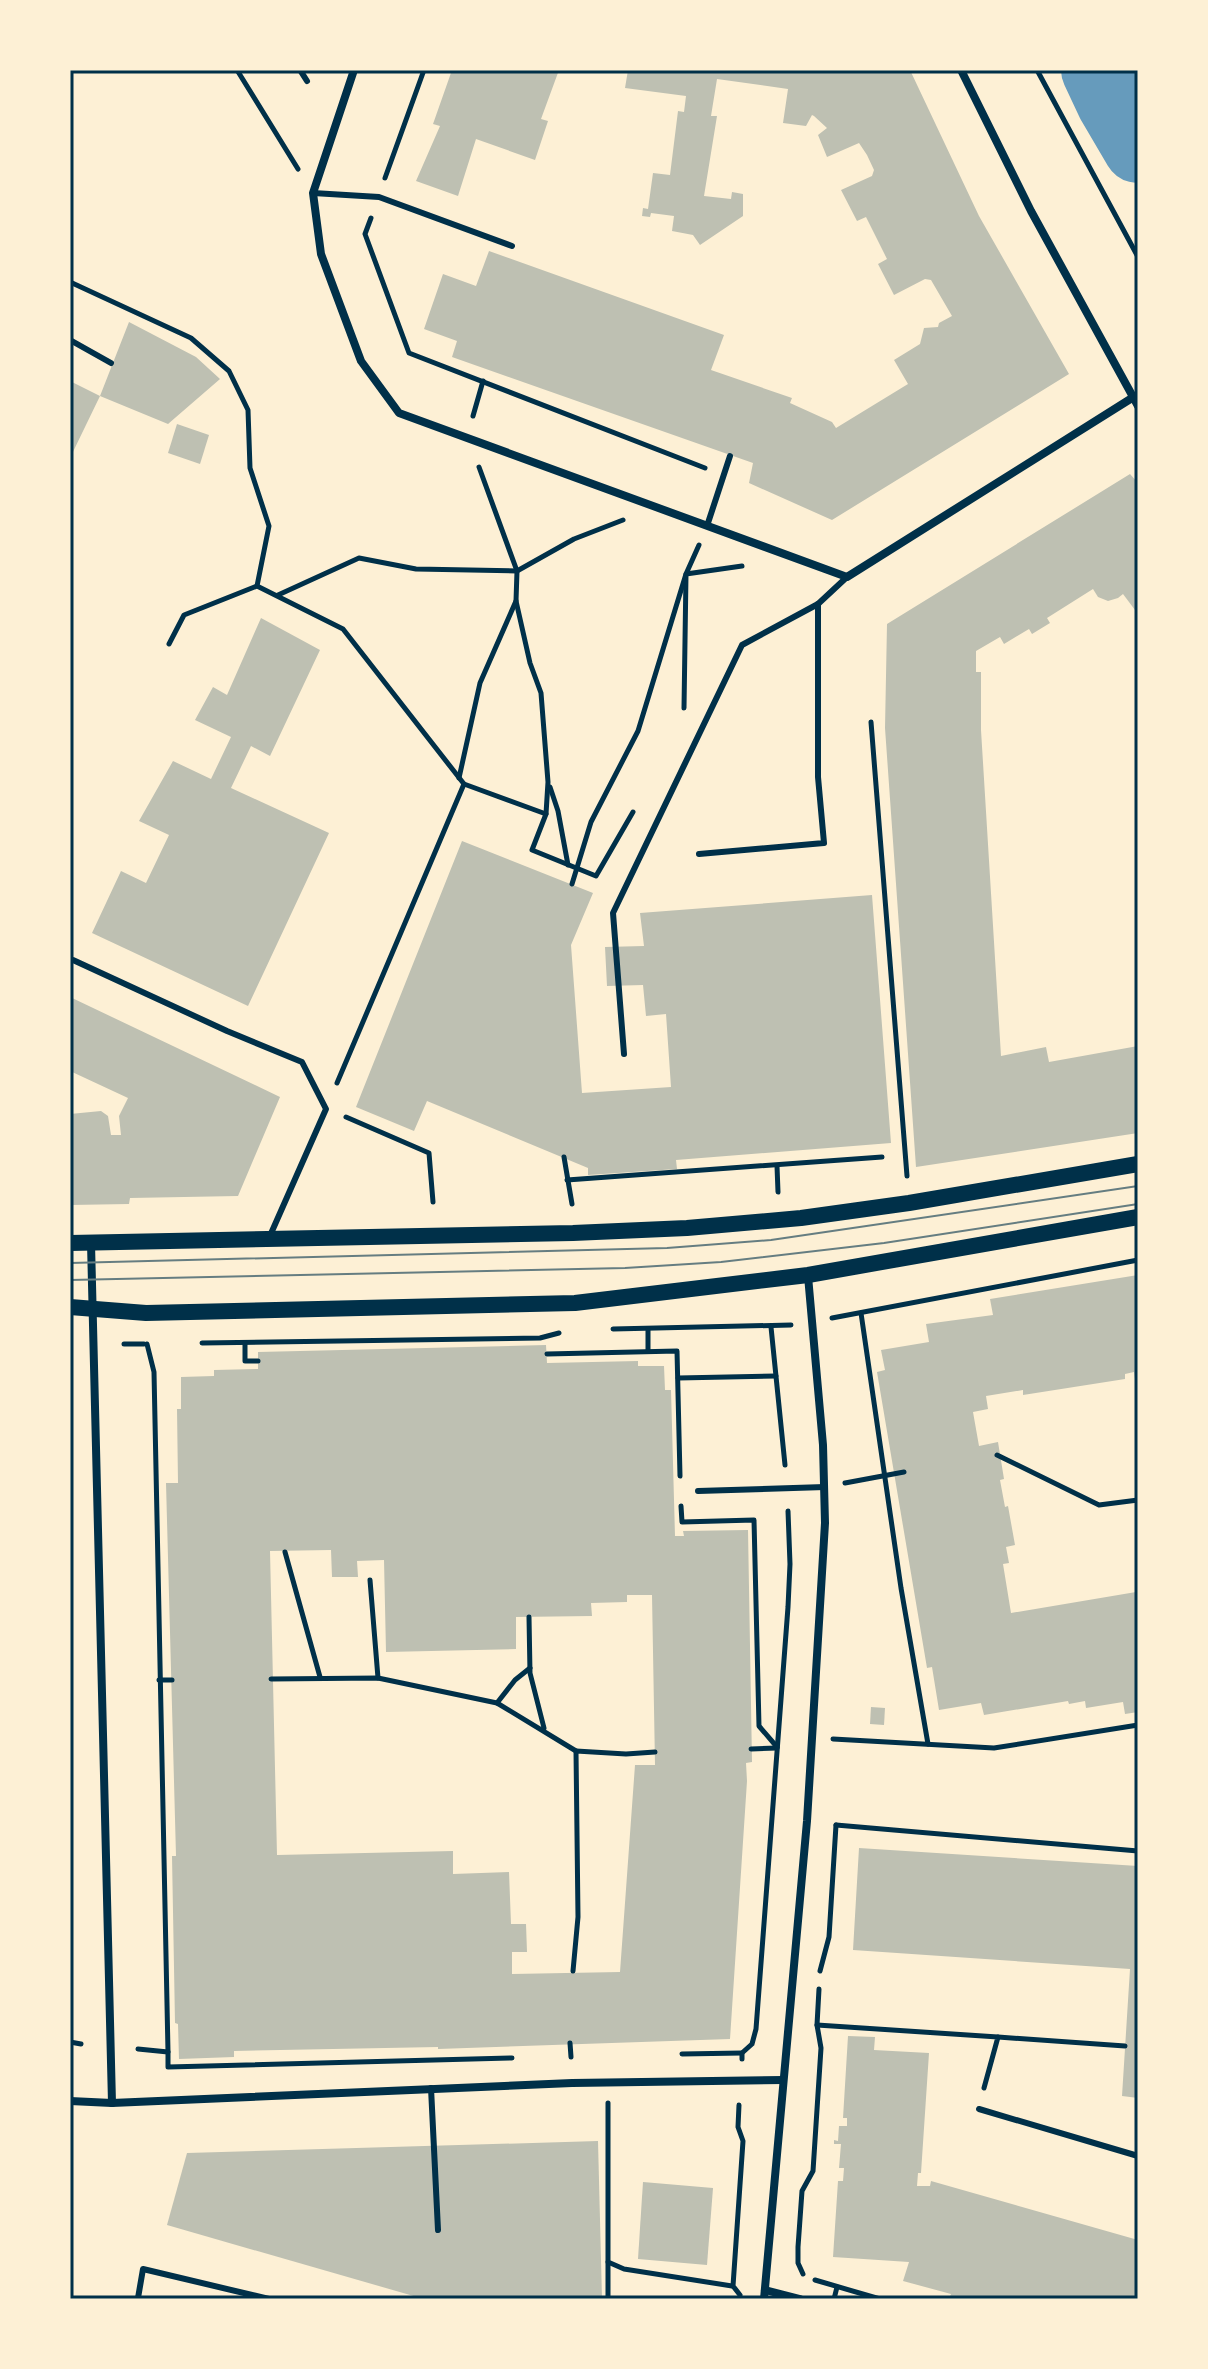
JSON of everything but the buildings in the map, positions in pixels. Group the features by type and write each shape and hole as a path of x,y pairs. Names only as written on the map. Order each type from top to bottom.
{"main road":[{"path":"70,1243 687,1228 801,1218 894,1205 1138,1164"},
{"path":"70,1307 146,1313 538,1305 607,1300 808,1275 1138,1217"}],"street":[{"path":"354,70 313,193 321,254 361,361 399,413 847,577 1135,402 1031,211 961,70"},
{"path":"91,1242 112,2103"},
{"path":"800,2299 764,2295 807,1821 825,1487 808,1275"},
{"path":"70,2101 112,2103 431,2088 783,2080"}],"lane":[{"path":"300,70 307,81"},
{"path":"313,193 379,197 512,246"},
{"path":"70,340 111,363"},
{"path":"707,526 730,456"},
{"path":"624,1054 613,913 742,645 818,604 847,577"},
{"path":"699,854 824,843 818,777 818,604"},
{"path":"73,960 302,1062 326,1109 269,1238"},
{"path":"698,1491 825,1487"},
{"path":"431,2088 438,2230"},
{"path":"979,2109 1138,2156"},
{"path":"138,2298 143,2269 269,2299"}],"path":[{"path":"237,70 313,193"},
{"path":"424,70 365,234 409,353 724,475"},
{"path":"1037,70 1138,257"},
{"path":"70,282 191,338 229,371 248,410 250,468 269,526 257,586"},
{"path":"483,381 467,436 517,571 516,601 530,663 541,693 548,782 546,814 532,850 596,876 637,806"},
{"path":"277,596 359,558 416,569 517,571 574,539 655,507"},
{"path":"572,884 591,822 638,731 686,574 707,526"},
{"path":"686,574 794,558"},
{"path":"684,710 686,574"},
{"path":"169,644 184,615 257,586 343,629 464,784 546,814"},
{"path":"459,778 480,683 516,601"},
{"path":"871,722 908,1181"},
{"path":"548,782 558,811 568,865"},
{"path":"326,1109 464,784"},
{"path":"364,1125 429,1153 433,1202"},
{"path":"564,1157 572,1204"},
{"path":"567,1180 882,1157"},
{"path":"777,1166 778,1193"},
{"path":"604,1330 771,1327 812,1322 1138,1260"},
{"path":"861,1313 928,1744"},
{"path":"680,2054 742,2053 752,2044 756,2029 790,1564 787,1489 771,1327"},
{"path":"648,1329 648,1351"},
{"path":"189,1343 540,1338 563,1333"},
{"path":"245,1342 245,1361 258,1361"},
{"path":"124,1344 161,1344"},
{"path":"147,1344 154,1372 168,2067 525,2058"},
{"path":"678,1378 776,1376"},
{"path":"997,1455 1099,1505 1138,1500"},
{"path":"825,1487 904,1472"},
{"path":"285,1552 320,1677"},
{"path":"370,1580 378,1678"},
{"path":"529,1617 530,1667 544,1729"},
{"path":"497,1703 530,1667"},
{"path":"271,1679 378,1678 497,1703 576,1751 655,1752"},
{"path":"159,1680 172,1680"},
{"path":"812,1738 994,1748 1138,1725"},
{"path":"751,1749 778,1748"},
{"path":"573,1971 578,1917 576,1751"},
{"path":"807,1821 1138,1851"},
{"path":"836,1825 829,1937 821,1971 817,2025 821,2048 813,2171 802,2191 798,2263 802,2273 880,2299"},
{"path":"817,2025 1125,2046"},
{"path":"979,2109 998,2037"},
{"path":"70,2042 81,2044"},
{"path":"556,2057 571,2057 570,2043"},
{"path":"138,2049 168,2052"},
{"path":"733,2286 743,2141 738,2127 742,2053"},
{"path":"608,2082 608,2299"},
{"path":"608,2262 624,2269 733,2286 745,2299"},
{"path":"834,2299 837,2287"}],"waterway":[{"path":"1096,70 1138,148"}],"tram line":[{"path":"70,1263 667,1248 771,1240 1138,1186"},
{"path":"70,1280 625,1268 721,1262 884,1243 1138,1204"}]}
